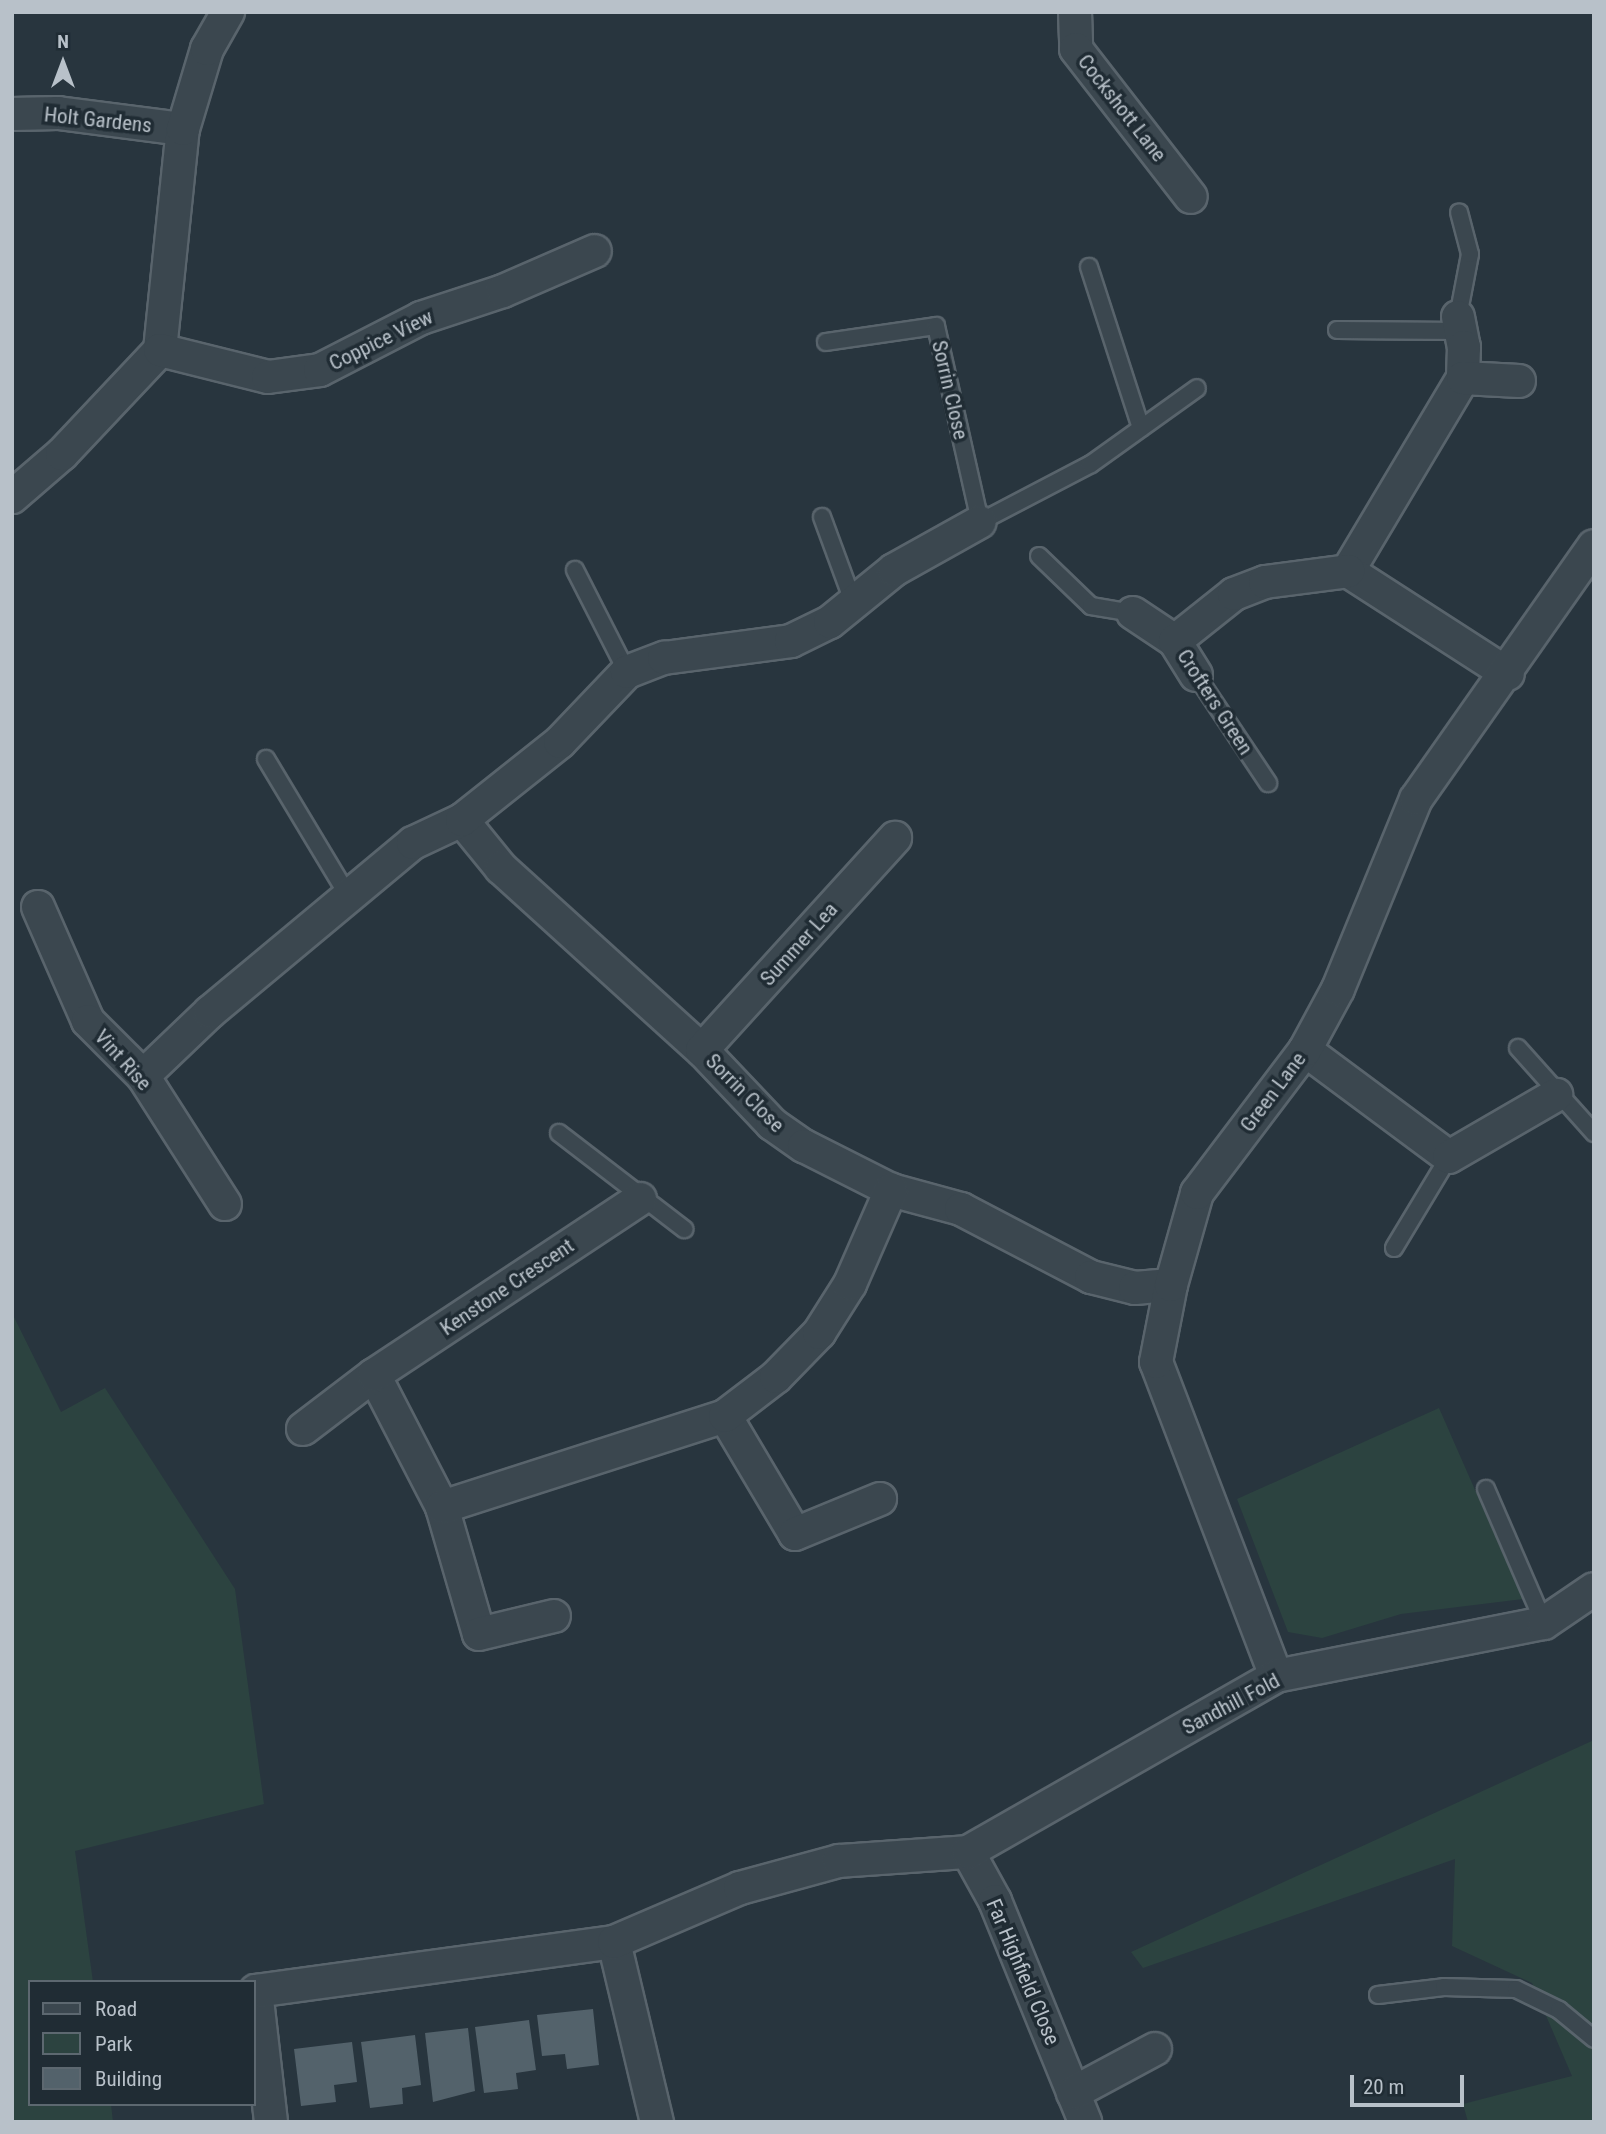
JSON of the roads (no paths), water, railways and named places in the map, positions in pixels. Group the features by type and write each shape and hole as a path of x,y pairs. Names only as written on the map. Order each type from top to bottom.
{"street":[{"path":"12,497 62,454 160,350 183,129 207,49 228,12"},
{"name":"Cockshott Lane","path":"1075,12 1076,49 1191,197"},
{"name":"Holt Gardens","path":"12,114 58,113 183,129"},
{"name":"Coppice View","path":"160,350 268,377 320,370 421,318 503,291 595,251"},
{"path":"1459,324 1462,378 1348,572 1508,674"},
{"path":"1462,378 1519,381"},
{"path":"143,1076 413,843 461,820 560,742 627,672 664,658 756,650 791,641 854,604 894,570 980,522"},
{"name":"Green Lane","path":"1276,1676 1156,1362 1171,1285 1197,1193 1304,1050 1338,989 1416,799 1508,674 1594,546"},
{"name":"Crofters Green","path":"1196,675 1175,641 1234,594 1265,582 1348,572"},
{"path":"1133,613 1175,641"},
{"name":"Sorrin Close","path":"461,820 501,868 702,1050 772,1124 891,1190 961,1209 1091,1277 1135,1288 1171,1285"},
{"name":"Summer Lea","path":"702,1050 895,838"},
{"name":"Vint Rise","path":"38,907 88,1021 143,1076 225,1204"},
{"path":"1304,1050 1450,1157 1556,1095"},
{"path":"442,1507 725,1416 776,1377 818,1333 850,1284 891,1190"},
{"name":"Kenstone Crescent","path":"303,1429 374,1375 640,1199"},
{"path":"374,1375 442,1507 479,1634 554,1616"},
{"path":"725,1416 795,1534 880,1500"},
{"name":"Sandhill Fold","path":"968,1852 1276,1676 1544,1623 1594,1589"},
{"path":"271,2122 256,1991 614,1942 740,1888 839,1861 968,1852"},
{"name":"Far Highfield Close","path":"968,1852 995,1901 1085,2122"},
{"path":"614,1942 657,2122"},
{"path":"1073,2093 1155,2049"}],"lane":[{"path":"1337,330 1459,324 1470,254 1459,212"},
{"path":"1089,267 1141,428"},
{"name":"Sorrin Close","path":"826,342 936,326 980,522"},
{"path":"980,522 1091,464 1197,387"},
{"path":"821,517 854,604"},
{"path":"1039,556 1091,606 1133,613"},
{"path":"575,570 627,672"},
{"name":"Crofters Green","path":"1196,675 1268,783"},
{"path":"266,759 349,897"},
{"path":"1518,1048 1556,1095 1594,1133"},
{"path":"559,1133 640,1199 684,1229"},
{"path":"1394,1248 1450,1157"},
{"path":"1486,1489 1544,1623"},
{"path":"1378,1995 1444,1987 1516,1989 1559,2010 1594,2039"}]}
